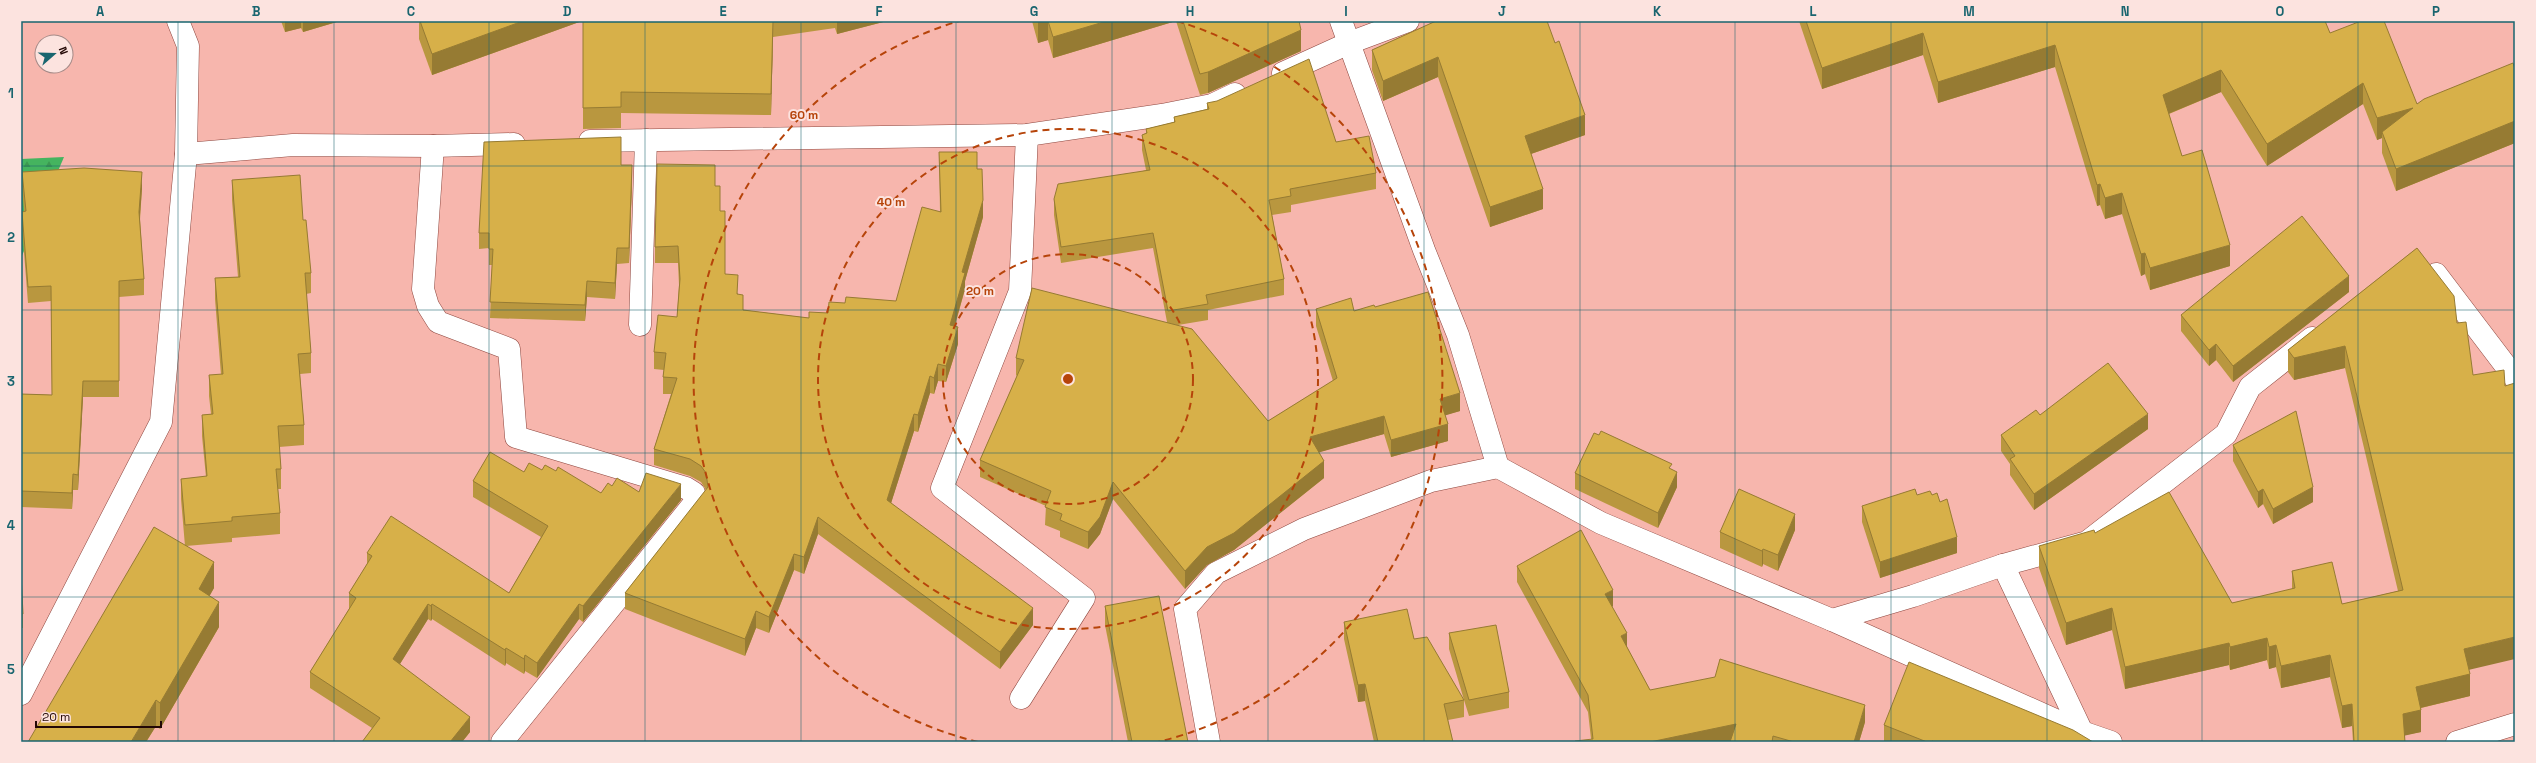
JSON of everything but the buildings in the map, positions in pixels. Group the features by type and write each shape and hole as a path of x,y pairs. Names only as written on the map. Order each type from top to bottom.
{"street":[{"path":"21,694 161,422 186,154 188,46 178,21"},
{"path":"1341,21 1424,250 1458,334 1498,467"},
{"path":"567,142 1027,135 1162,115 1212,105 1349,43 1408,21"},
{"path":"1020,698 1084,598 942,488 1020,291 1027,135"},
{"path":"640,325 646,140"},
{"path":"186,154 293,145 433,146 536,143"},
{"path":"433,146 423,289 428,306 438,322 509,350 516,437 686,488 694,493 696,502 502,742"},
{"path":"2424,259 2515,378"},
{"path":"1832,620 1913,596 2003,565 2087,542 2226,434 2250,387 2328,325"},
{"path":"1209,742 1185,609 1216,573 1304,529 1431,481 1498,467 1601,524 1832,620 2082,732 2111,742"},
{"path":"2003,565 2082,732"},
{"path":"2457,742 2515,724"}],"green space":[{"path":"64,157 21,258 21,159"}]}
